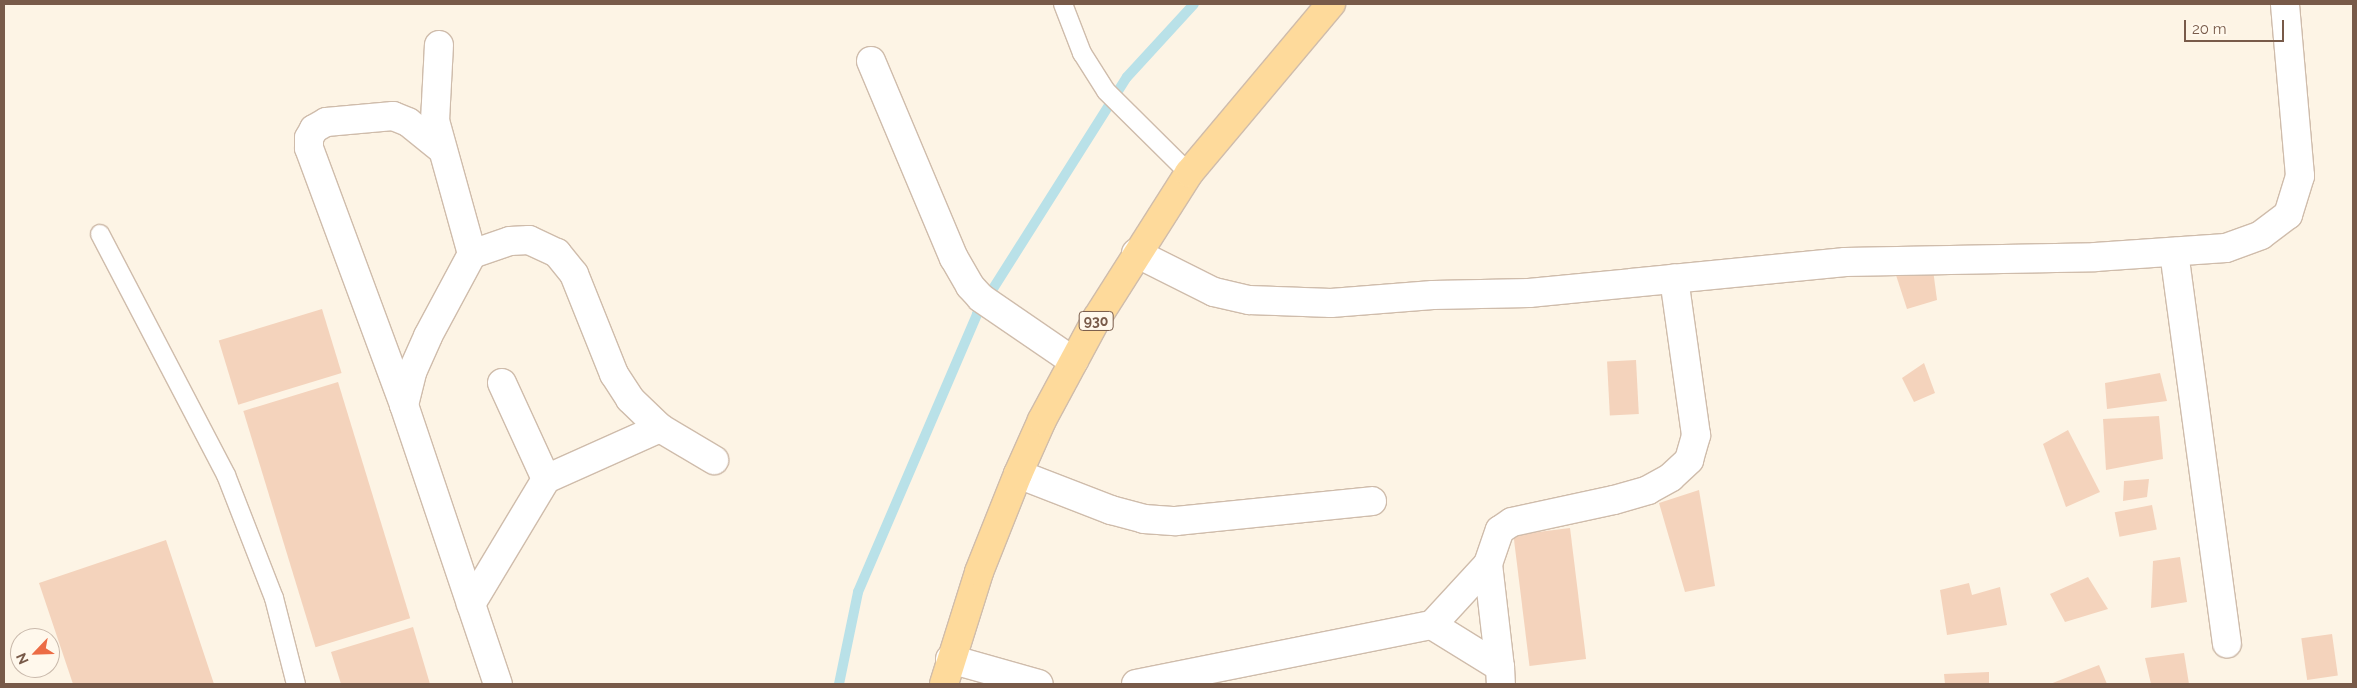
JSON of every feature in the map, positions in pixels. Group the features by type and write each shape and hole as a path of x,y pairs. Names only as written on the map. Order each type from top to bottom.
{"main road":[{"name":"930","path":"947,672 979,572 1018,474 1073,361 1136,253 1188,173 1312,22 1331,4"}],"street":[{"path":"1136,253 1214,292 1249,300 1331,303 1433,295 1528,293 1844,262 2174,252 2226,248 2261,235 2288,214 2300,176 2285,4"},
{"path":"439,45 435,121 440,148 472,254"},
{"path":"871,61 954,258 970,286 981,298 1073,361"},
{"path":"440,148 408,122 393,116 326,122 314,129 308,138 309,148 404,404 498,684"},
{"path":"404,404 413,370 428,336 472,254 510,242 529,240 545,245 568,262 614,374 630,399 660,428 714,460"},
{"path":"2174,252 2226,643"},
{"path":"1136,684 1432,625 1488,564 1500,530 1512,522 1614,500 1648,490 1672,477 1689,460 1696,435 1674,279"},
{"path":"502,383 546,480"},
{"path":"471,604 546,480 660,428"},
{"path":"1018,474 1111,510 1144,519 1176,521 1372,501"},
{"path":"1488,564 1500,676"},
{"path":"1432,625 1500,676"},
{"path":"947,672 1039,684"}],"lane":[{"path":"1063,4 1082,53 1106,91 1188,173"},
{"path":"100,234 226,475 274,598 296,684"}],"building":[{"path":"1932,262 1937,300 1907,309 1894,269"},
{"path":"322,309 342,373 238,405 219,341"},
{"path":"1636,360 1639,414 1610,415 1607,362"},
{"path":"1924,363 1935,393 1914,402 1902,378"},
{"path":"2160,373 2167,401 2107,409 2105,383"},
{"path":"338,382 410,618 316,647 243,411"},
{"path":"2159,416 2163,459 2106,470 2103,419"},
{"path":"2068,430 2100,492 2066,507 2043,444"},
{"path":"2149,479 2147,497 2123,501 2124,481"},
{"path":"1699,490 1715,586 1685,592 1659,503"},
{"path":"2152,505 2157,530 2119,537 2115,512"},
{"path":"1570,528 1586,659 1530,666 1513,535"},
{"path":"166,540 214,684 73,684 60,645 60,628 54,628 39,583"},
{"path":"2180,557 2187,602 2151,608 2153,561"},
{"path":"2088,577 2108,609 2065,622 2050,594"},
{"path":"1969,583 1972,595 2000,587 2007,625 1947,635 1940,590"},
{"path":"413,627 430,684 341,684 331,652"},
{"path":"2332,634 2338,676 2307,680 2301,638"},
{"path":"2184,653 2189,684 2151,684 2145,658"},
{"path":"2099,665 2107,684 2050,684"},
{"path":"1989,672 1989,684 1945,684 1944,674"}],"waterway":[{"path":"839,684 858,592 977,314 1127,77 1194,4"}]}
